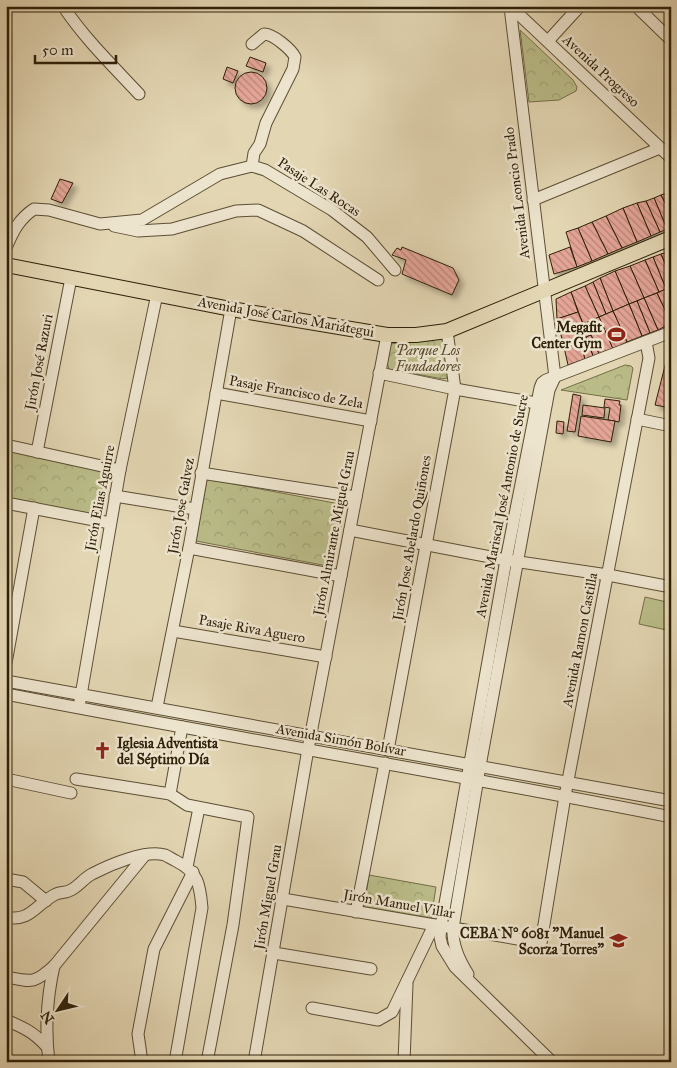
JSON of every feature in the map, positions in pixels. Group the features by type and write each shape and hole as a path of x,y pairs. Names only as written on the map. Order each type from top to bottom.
{"main road":[{"name":"Avenida José Carlos Mariátegui","path":"6,265 231,309 387,334 416,335 447,331 671,238"}],"street":[{"path":"63,6 97,48 139,94"},
{"name":"Avenida Progreso","path":"510,6 671,158"},
{"name":"Avenida Leoncio Prado","path":"510,6 554,377"},
{"path":"548,42 580,6"},
{"path":"636,6 671,40"},
{"path":"100,224 142,220 220,174 252,166 254,153 260,144 266,123 292,69 295,57 290,50 266,34 252,44"},
{"path":"533,200 660,148"},
{"name":"Pasaje Las Rocas","path":"252,166 265,170 332,210 367,237 395,270"},
{"path":"6,248 15,228 25,215 34,208 138,231 172,229 236,211 258,210 304,231 378,280"},
{"name":"Jirón José Razuri","path":"37,452 72,278"},
{"name":"Jirón Elias Aguirre","path":"78,708 115,496 157,294"},
{"name":"Jirón Jose Galvez","path":"157,708 189,548 231,309"},
{"name":"Jirón Jose Abelardo Quiñones","path":"388,750 455,389 447,331"},
{"path":"554,377 671,332"},
{"name":"Jirón Almirante Miguel Grau","path":"311,736 387,334"},
{"name":"Avenida Ramon Castilla","path":"541,943 565,796 648,358 646,342"},
{"path":"380,373 455,389 541,404"},
{"name":"Avenida Mariscal José Antonio de Sucre","path":"478,990 465,970 455,949 453,928 474,765 506,560 541,404 554,377"},
{"name":"Pasaje Francisco de Zela","path":"216,393 371,420"},
{"name":"Avenida Mariscal José Antonio de Sucre","path":"474,765 518,562 541,404"},
{"path":"637,419 671,426"},
{"path":"6,445 120,470"},
{"path":"202,473 356,497"},
{"path":"115,496 195,509"},
{"path":"6,503 110,523"},
{"path":"6,663 34,508"},
{"path":"350,530 506,560 608,575 671,587"},
{"path":"189,548 341,576"},
{"name":"Pasaje Riva Aguero","path":"173,631 326,657"},
{"name":"Avenida Simón Bolívar","path":"6,681 671,801"},
{"name":"Avenida Simón Bolívar","path":"6,694 671,817"},
{"path":"170,794 182,727"},
{"name":"Jirón Miguel Grau","path":"254,1062 311,736"},
{"path":"356,912 385,763"},
{"path":"6,779 71,793"},
{"path":"76,779 170,794 187,805 248,817 233,925 207,1062"},
{"name":"Avenida Mariscal José Antonio de Sucre","path":"472,779 437,925 442,946 448,957 465,978 478,990"},
{"path":"142,1062 138,1034 154,949 190,869 199,808"},
{"path":"6,977 28,981 40,979 54,966 145,855"},
{"path":"6,917 16,920 25,916 56,894 70,891 91,874 145,855 164,855 190,869 200,893 202,908 175,1062"},
{"path":"6,879 23,882 46,901"},
{"name":"Jirón Manuel Villar","path":"283,899 541,943"},
{"path":"312,1008 378,1020 392,1012 437,925"},
{"path":"274,954 372,969"},
{"path":"49,1062 47,1047 48,991 54,966"},
{"path":"404,1062 407,981"},
{"path":"478,990 552,1062"},
{"path":"7,1023 25,1028 37,1035 47,1047"}],"green space":[{"path":"520,30 573,80 577,87 576,91 559,100 529,102"},
{"name":"Parque Los Fundadores","path":"443,338 449,373 447,378 443,379 389,369 387,362 390,344"},
{"path":"625,365 633,368 627,400 561,390"},
{"path":"6,450 109,470 100,517 6,498"},
{"path":"207,479 345,505 333,567 196,541"},
{"path":"645,597 671,603 671,631 639,624"},
{"path":"369,875 436,887 431,919 364,907"}],"building":[{"path":"250,57 266,63 263,72 246,66"},
{"path":"227,67 238,71 233,83 223,79"},
{"path":"251,72 257,73 262,77 266,82 266,94 262,99 257,103 251,104 245,103 240,99 236,94 235,88 236,82 240,77 245,73"},
{"path":"60,179 73,183 62,203 51,199"},
{"path":"669,192 671,196 671,215 661,195"},
{"path":"661,195 671,215 671,227 667,229 654,198"},
{"path":"654,198 667,229 660,232 646,201"},
{"path":"646,201 660,232 651,236 637,203"},
{"path":"637,203 651,236 637,242 623,208"},
{"path":"623,208 637,242 622,248 606,216"},
{"path":"606,216 622,248 608,254 592,222"},
{"path":"592,222 608,254 592,261 578,228"},
{"path":"578,228 592,261 577,267 566,232"},
{"path":"402,247 453,268 459,280 452,295 402,274 406,260 392,255 397,248 401,250"},
{"path":"570,247 577,267 554,274 549,255"},
{"path":"671,251 671,278 661,254"},
{"path":"661,254 671,278 671,287 666,289 653,257"},
{"path":"653,257 666,289 659,292 645,260"},
{"path":"645,260 659,292 644,298 630,266"},
{"path":"630,266 644,298 629,304 615,271"},
{"path":"615,271 629,304 613,311 600,278"},
{"path":"600,278 613,311 606,314 593,282"},
{"path":"593,282 606,314 599,317 585,286"},
{"path":"585,286 599,317 583,324 571,292"},
{"path":"666,289 671,299 671,323 657,293"},
{"path":"571,292 578,312 557,319 556,299"},
{"path":"657,293 671,323 658,330 644,298"},
{"path":"644,298 658,330 650,333 637,301"},
{"path":"637,301 650,333 642,336 629,304"},
{"path":"629,304 642,336 627,342 613,311"},
{"path":"613,311 627,342 613,349 599,317"},
{"path":"578,312 583,324 560,331 557,319"},
{"path":"599,317 613,349 599,354 586,323"},
{"path":"586,323 591,335 564,347 560,331"},
{"path":"591,335 599,354 593,356 586,337"},
{"path":"586,337 593,356 585,359 579,340"},
{"path":"579,340 585,359 568,365 564,347"},
{"path":"671,353 671,408 655,405 668,354"},
{"path":"573,394 581,396 575,432 567,431"},
{"path":"605,399 620,401 619,422 608,420 610,408 604,407"},
{"path":"583,405 605,408 604,418 582,415"},
{"path":"581,416 615,421 611,442 578,436"},
{"path":"557,421 564,422 563,434 556,433"}],"place":[{"name":"Megafit Center Gym","path":"616,335"},
{"name":"Iglesia Adventista del Séptimo Día","path":"103,751"},
{"name":"CEBA N° 6081 \"Manuel Scorza Torres\"","path":"618,941"}]}
